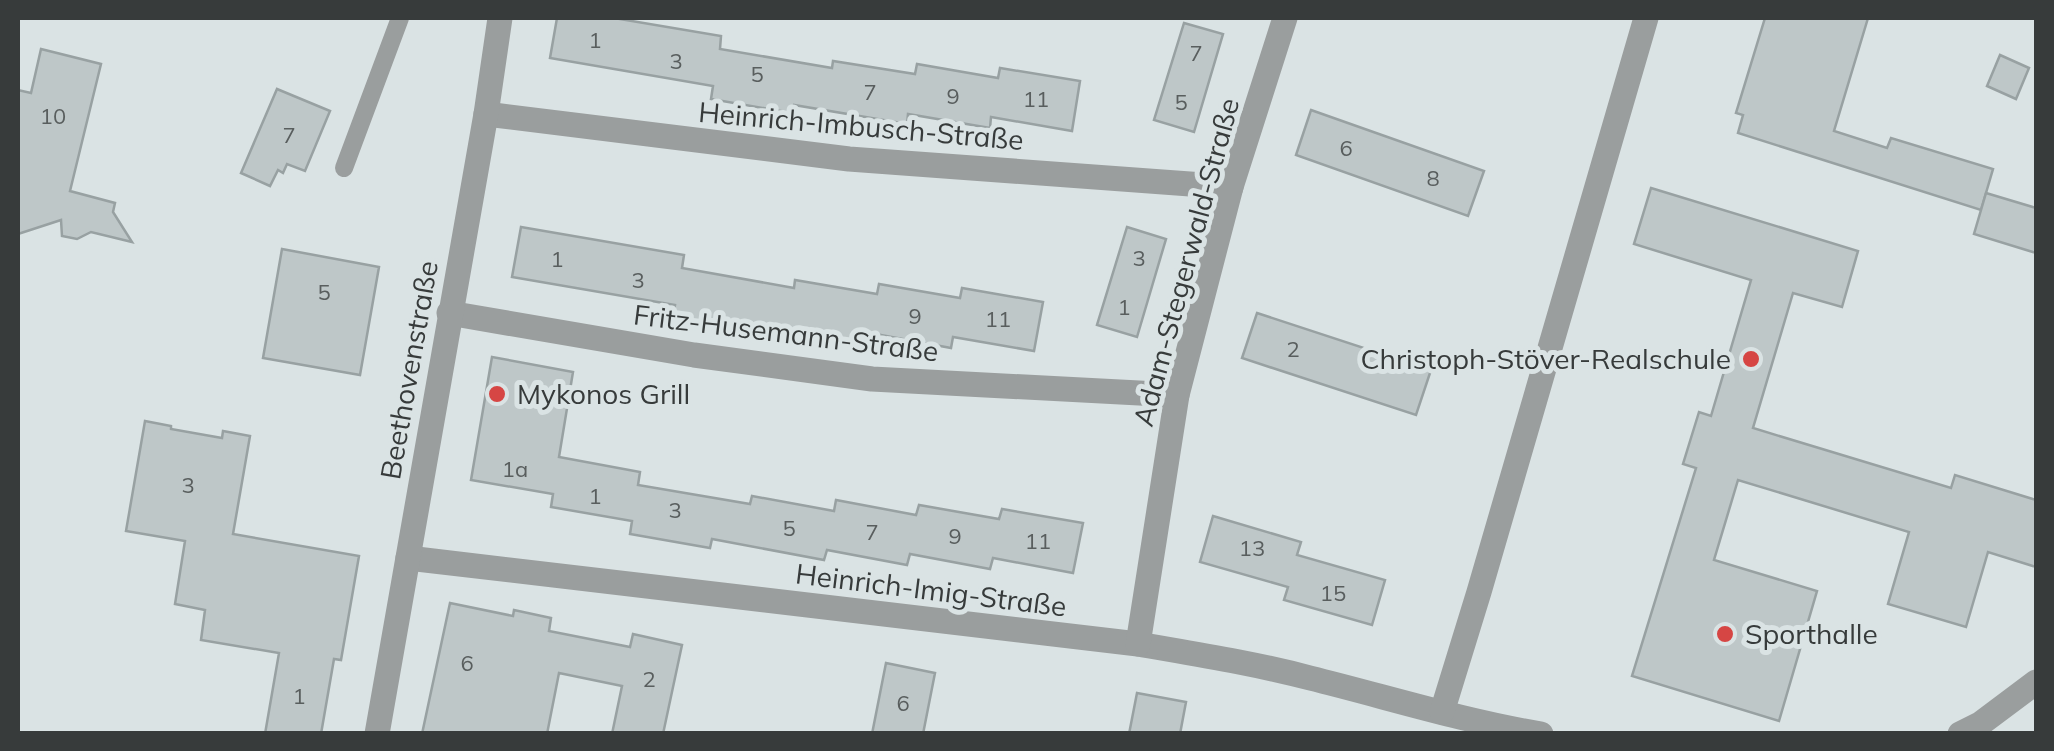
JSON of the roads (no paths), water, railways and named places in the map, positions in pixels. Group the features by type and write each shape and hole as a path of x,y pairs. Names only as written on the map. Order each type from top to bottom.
{"street":[{"name":"Beethovenstraße","path":"377,734 500,18"},
{"name":"Adam-Stegerwald-Straße","path":"1138,644 1177,395 1231,186 1285,18"},
{"path":"1442,712 1646,18"},
{"name":"Heinrich-Imbusch-Straße","path":"486,114 849,159 1231,186"},
{"name":"Fritz-Husemann-Straße","path":"449,313 694,355 872,379 1177,395"},
{"name":"Heinrich-Imig-Straße","path":"408,558 1138,644 1307,677 1536,733"},
{"path":"1960,734 1980,724 2036,682"}],"lane":[{"path":"344,168 400,18"}],"place":[{"name":"Christoph-Stöver-Realschule","path":"1751,359"},
{"name":"Mykonos Grill","path":"497,394"},
{"name":"Sporthalle","path":"1725,634"}]}
